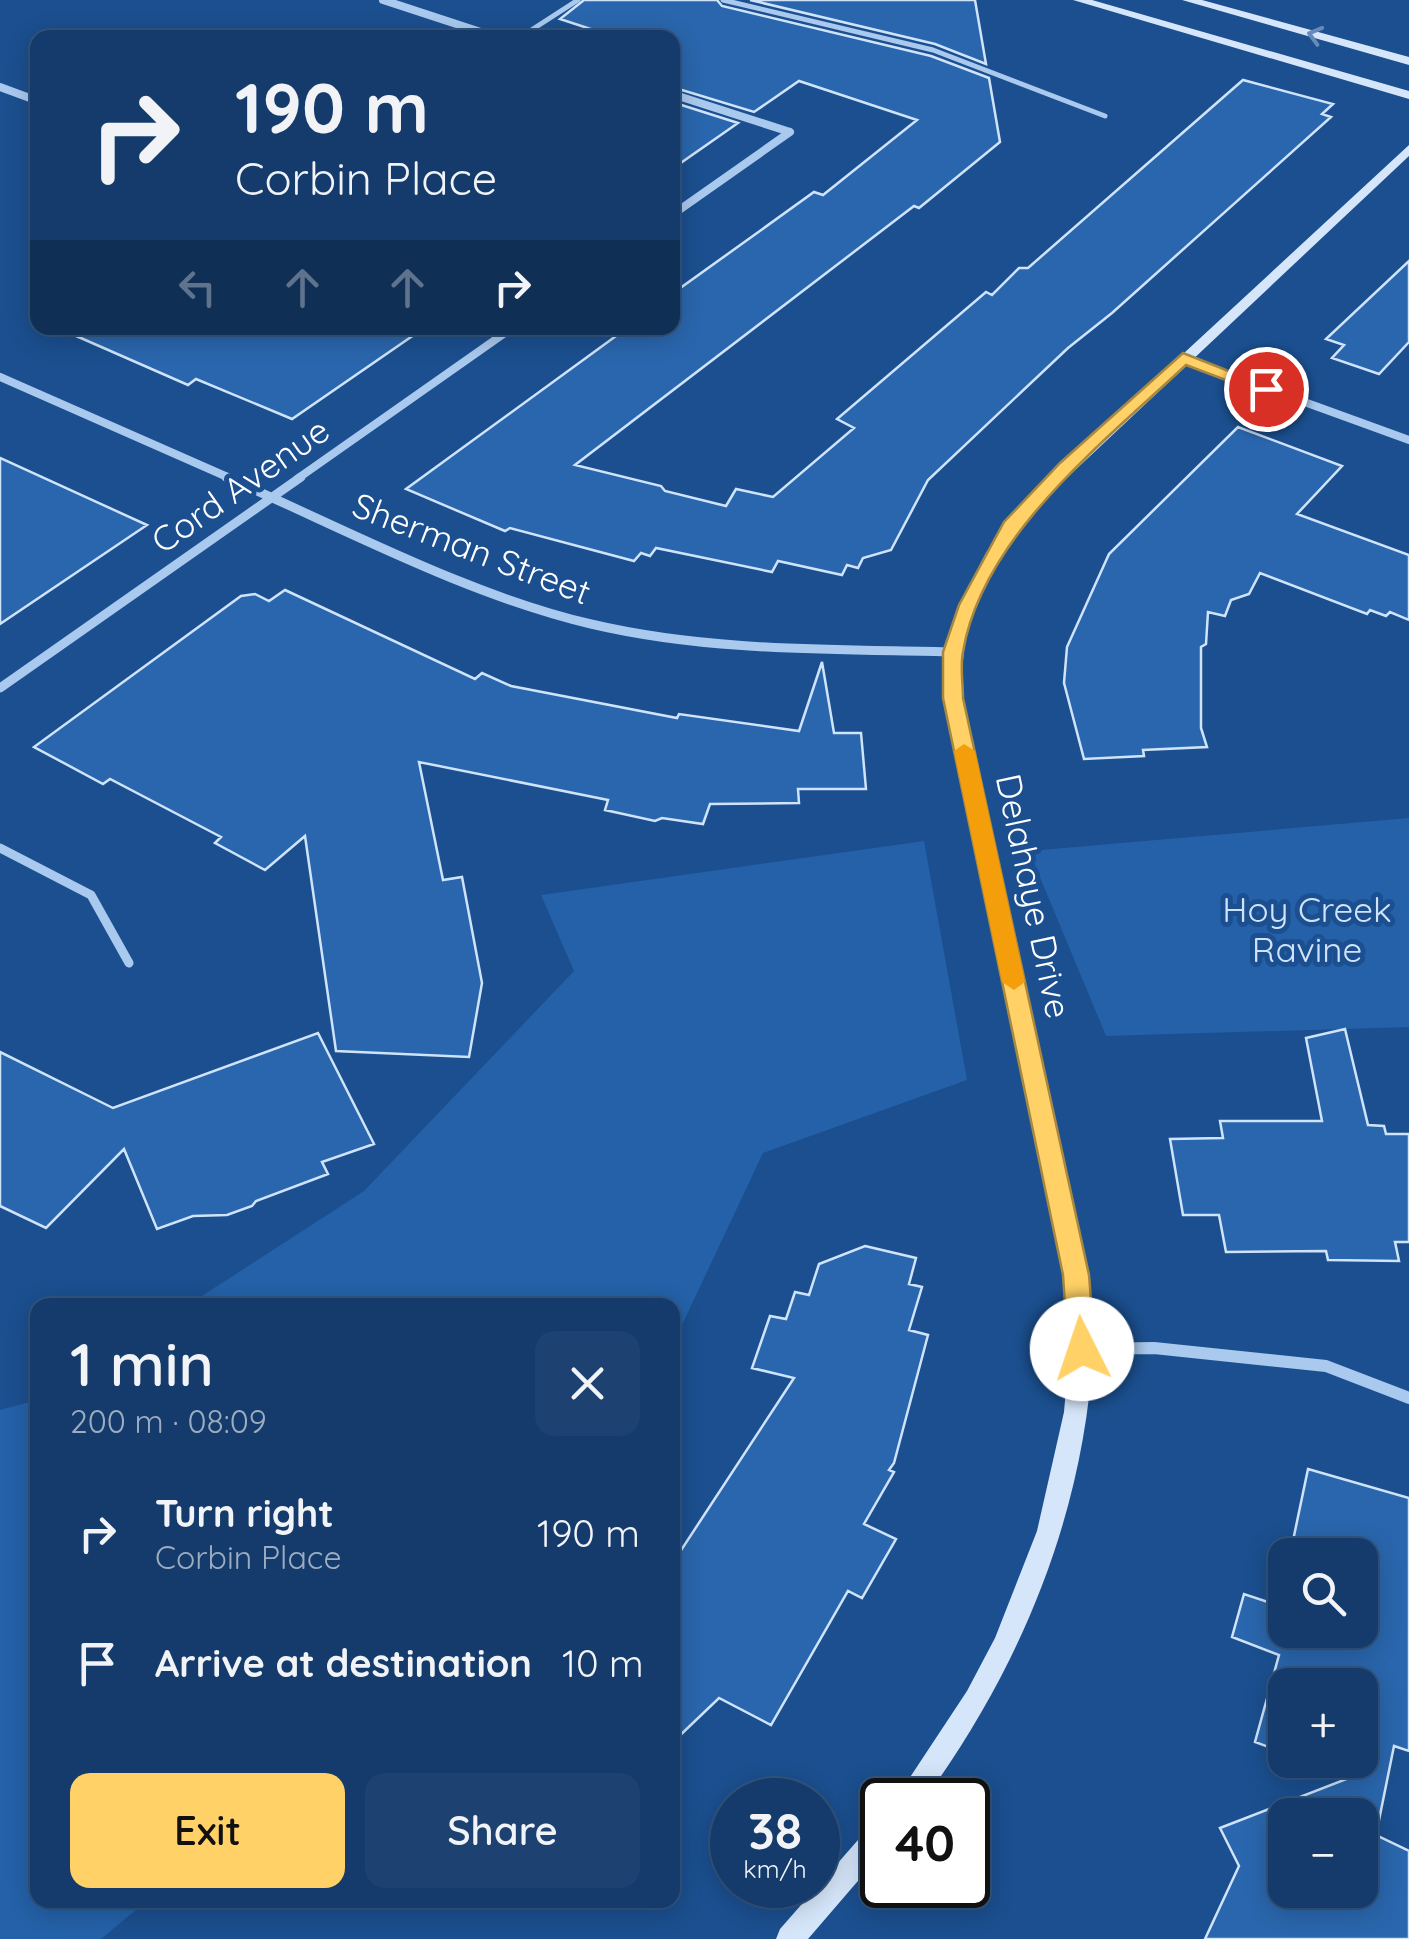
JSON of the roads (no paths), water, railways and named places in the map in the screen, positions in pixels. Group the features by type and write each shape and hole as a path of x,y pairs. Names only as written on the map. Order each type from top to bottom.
{"street":[{"path":"383,0 474,30"},
{"path":"1079,0 1409,95"},
{"path":"1188,0 1409,62"},
{"path":"0,87 30,98"},
{"path":"680,97 790,132 680,209"},
{"name":"Delahaye Drive","path":"924,1778 986,1690 1021,1609 1056,1509 1073,1424 1082,1349 1076,1275 953,698 953,652 969,605 1011,526 1066,467 1409,149"},
{"name":"Cord Avenue","path":"0,688 502,335"},
{"path":"1183,358 1409,440"},
{"name":"Sherman Street","path":"0,377 475,586 589,624 710,646 953,652"},
{"path":"0,848 91,894 129,963"},
{"path":"1082,1349 1154,1348 1326,1366 1409,1398"},
{"path":"790,1939 860,1858"}],"lane":[{"path":"531,30 578,0"},
{"path":"723,0 933,50 1105,116"}],"park label":[{"name":"Hoy Creek Ravine","path":"1307,929"}]}
